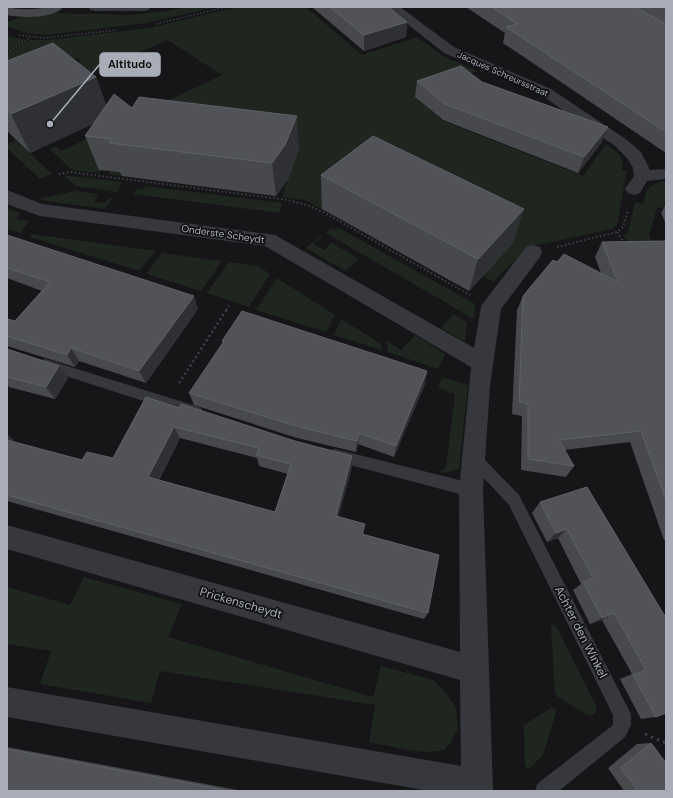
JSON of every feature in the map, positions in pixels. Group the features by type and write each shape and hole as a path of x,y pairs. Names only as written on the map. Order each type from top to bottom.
{"street":[{"path":"7,11 31,13 56,7"},
{"path":"95,7 144,7"},
{"name":"Jacques Schreursstraat","path":"392,7 449,50 546,92 602,128 635,156 641,168 638,183 666,174"},
{"name":"Onderste Scheydt","path":"7,196 17,202 40,210 269,240 482,363"},
{"path":"7,702 477,788 472,490 479,386 491,307 533,252"},
{"name":"Prickenscheydt","path":"7,537 475,670"}],"lane":[{"path":"29,359 210,417"},
{"path":"320,451 472,490"},
{"name":"Achter den Winkel","path":"474,458 514,500 622,714 622,725 619,731 544,791"}],"path":[{"path":"7,53 31,37"},
{"path":"59,174 70,172 284,200 307,205 337,220 468,294"},
{"path":"533,252 617,232 626,247"},
{"path":"166,403 230,304"},
{"path":"647,735 666,743"}],"shaded area":[{"path":"186,7 216,7 146,23 46,35 26,33 7,26 7,22 21,17 51,13 128,15 167,11"},
{"path":"238,7 306,7 362,55 417,37 445,57 477,71 420,91 415,97 443,121 583,176 606,144 621,158 621,170 627,171 617,225 612,229 528,247 493,282 482,276 513,243 371,170 322,209 305,200 282,197 298,149 122,176 108,174 117,161 98,173 72,170 50,149 55,146 61,151 222,75 168,40 7,108 82,60 67,56 7,72 7,54 29,40 49,40 149,28"},
{"path":"7,36 26,40 7,52"},
{"path":"16,140 52,174 40,179 7,148 7,144"},
{"path":"63,175 122,182 117,192 76,186"},
{"path":"666,181 666,207 657,208 649,235 666,272 636,256 623,235 628,233 635,202 644,204 649,188 656,183"},
{"path":"145,186 282,203 280,213 134,194 137,188 143,190"},
{"path":"76,191 98,194 94,202 105,203 109,198 112,198 105,209 40,200 41,198"},
{"path":"7,208 20,213 16,219 29,221 20,233 7,229"},
{"path":"339,228 475,304 474,319 326,233 331,229 335,230"},
{"path":"32,234 156,251 139,271 30,237"},
{"path":"320,236 322,237 313,244 324,250 332,243 359,259 345,271 306,248"},
{"path":"162,253 222,261 201,291 146,274"},
{"path":"229,262 258,266 270,274 249,307 207,293"},
{"path":"277,278 335,315 326,332 256,310"},
{"path":"453,314 467,322 465,342 441,328"},
{"path":"341,319 381,344 382,350 334,335"},
{"path":"415,335 445,354 438,369 388,352 386,340 401,350"},
{"path":"442,377 468,385 459,469 444,473 439,472 446,468 455,394 438,388"},
{"path":"84,577 182,604 168,637 373,697 381,666 433,680 446,693 456,708 458,729 451,742 444,750 429,752 413,751 369,742 375,705 160,671 151,703 40,684 51,651 7,644 7,587 70,605"},
{"path":"553,624 556,626 597,708 596,712 592,715 587,715 558,697 555,693 551,627"},
{"path":"551,708 556,709 556,712 543,755 529,769 525,766 524,725"}],"building":[{"path":"330,7 388,7 407,22 364,35"},
{"path":"492,7 635,7 666,24 666,132 506,27 517,24"},
{"path":"53,43 96,77 11,114 7,110 7,61"},
{"path":"461,66 482,82 608,127 584,157 445,104 417,81"},
{"path":"114,94 132,108 139,97 297,116 285,145 272,163 109,143 112,139 85,136"},
{"path":"373,136 524,209 478,259 321,175"},
{"path":"7,235 194,296 139,371 71,348 67,355 7,336 7,319 15,321 50,282 7,268"},
{"path":"666,241 666,500 641,431 559,440 574,466 528,459 528,404 519,402 523,296 553,260 557,262 564,254 618,282 602,242"},
{"path":"242,311 427,371 396,446 359,433 357,441 296,426 189,393"},
{"path":"7,349 59,366 46,387 7,377"},
{"path":"146,397 179,408 181,404 295,441 352,456 336,516 365,524 362,534 439,555 428,613 7,495 7,440 82,460 87,452 113,458","holes":["174,427 259,448 256,455 291,464 275,512 148,477"]},
{"path":"587,487 666,618 666,713 656,717 633,675 646,670 614,613 602,618 583,582 593,578 567,529 556,533 540,502"},
{"path":"651,743 666,763 666,791 638,791 621,768"},
{"path":"7,749 230,791 7,791"}],"place":[{"name":"Altitudo","path":"50,124"}]}
